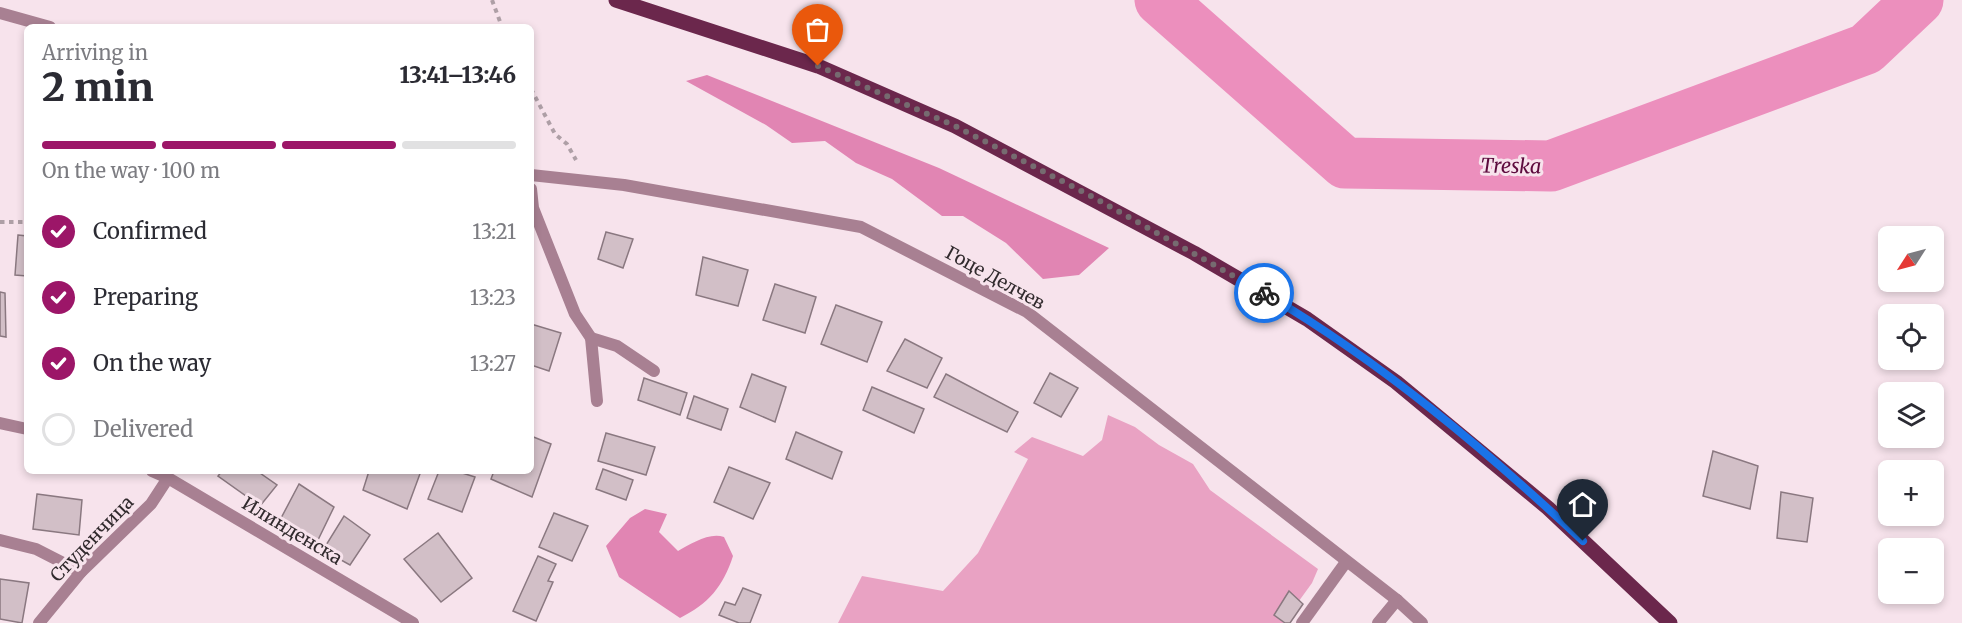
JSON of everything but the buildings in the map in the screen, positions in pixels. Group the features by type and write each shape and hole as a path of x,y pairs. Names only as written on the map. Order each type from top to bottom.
{"main road":[{"path":"616,0 818,66 955,126 1184,247 1307,319 1396,381 1548,508 1670,623"}],"street":[{"path":"0,13 39,24"},
{"name":"Гоце Делчев","path":"534,175 624,185 861,227 1026,312 1397,600 1422,623"},
{"path":"534,211 575,314 591,338 597,401"},
{"path":"591,338 617,346 654,371"},
{"path":"0,423 24,428"},
{"name":"Илинденска","path":"159,474 413,623"},
{"name":"Студенчица","path":"39,623 81,572 151,504 168,478"},
{"path":"0,540 36,549 81,572"},
{"path":"1302,623 1346,562"},
{"path":"1378,623 1397,600"}],"path":[{"path":"492,0 501,24"},
{"path":"534,95 555,134 567,144 577,158 571,179"},
{"path":"0,222 24,222"}],"shaded area":[{"path":"707,75 939,168 1109,248 1079,275 1043,279 1006,243 963,216 942,216 892,179 856,163 825,141 792,143 766,125 686,81"},
{"path":"1108,415 1135,427 1159,445 1193,464 1210,490 1318,569 1312,583 1283,623 838,623 862,576 943,591 978,553 1028,459 1014,452 1032,437 1083,456 1102,440"},
{"path":"645,509 667,514 659,532 678,551 700,540 718,536 724,537 733,556 719,586 699,607 680,618 619,577 606,546 630,518"}],"waterway":[{"name":"Treska","path":"1160,0 1345,163 1551,166 1866,49 1918,0"}],"way so far":[{"path":"818,66 955,126 1091,196 1264,293"}],"route":[{"path":"1264,293 1307,319 1396,381 1548,508 1583,541"}]}
